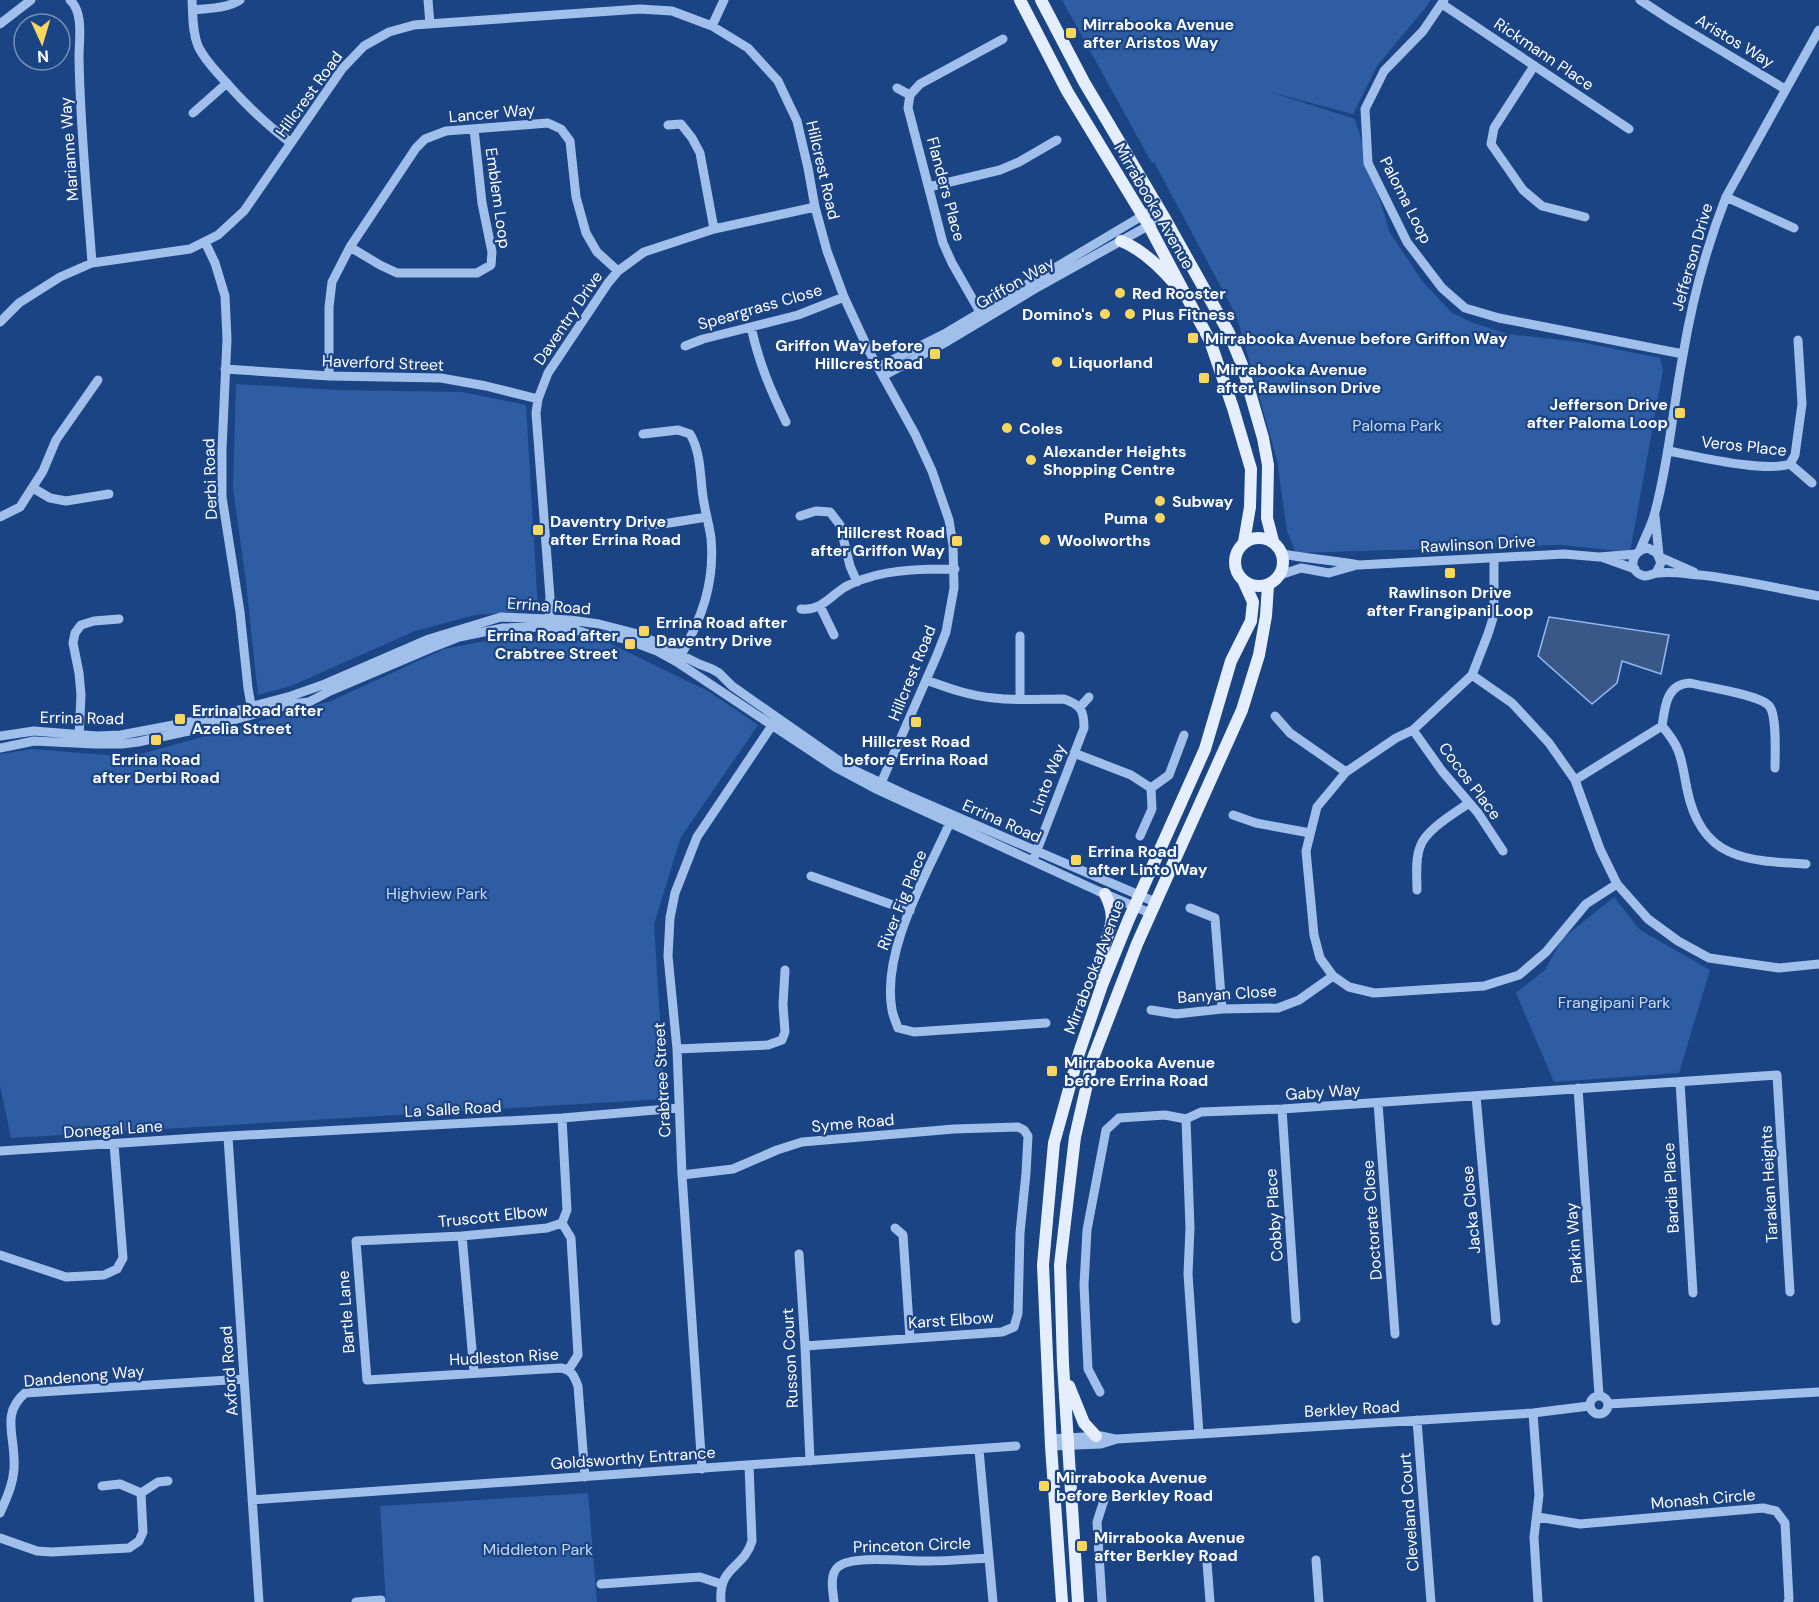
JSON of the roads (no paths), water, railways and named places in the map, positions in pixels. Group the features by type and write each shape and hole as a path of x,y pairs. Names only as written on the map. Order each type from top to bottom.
{"main road":[{"name":"Mirrabooka Avenue","path":"1020,0 1067,91 1146,221 1210,341 1251,469 1250,507 1244,542 1236,552 1235,559 1238,573 1253,602 1251,621 1231,661 1205,749 1136,901 1102,985 1079,1053 1054,1143 1043,1265 1050,1443 1062,1602"},
{"name":"Mirrabooka Avenue","path":"1041,0 1084,82 1229,333 1242,365 1263,438 1268,465 1268,518 1273,541 1283,554"},
{"path":"1121,241 1131,245 1160,268 1188,300"},
{"path":"1244,542 1259,537 1273,541"},
{"path":"1243,580 1254,586 1268,585 1280,575 1283,568 1283,554"},
{"name":"Mirrabooka Avenue","path":"1078,1602 1063,1364 1060,1265 1075,1137 1093,1058 1153,907 1242,710 1258,655 1266,616 1268,585"},
{"path":"1102,985 1101,960 1112,925 1111,904 1105,894"},
{"path":"1063,1364 1080,1414 1087,1428 1096,1437"}],"street":[{"path":"0,24 31,0"},
{"name":"Marianne Way","path":"70,0 75,5 79,17 80,89 92,263"},
{"path":"240,0 220,8 193,5 194,33 207,61 246,106 291,143"},
{"path":"428,0 430,24"},
{"path":"712,26 724,0"},
{"name":"Aristos Way","path":"1640,0 1785,89"},
{"name":"Rickmann Place","path":"1443,2 1629,129"},
{"name":"Paloma Loop","path":"1443,2 1423,31 1384,71 1365,109 1368,163 1407,242 1442,288 1465,308 1499,318 1683,354"},
{"name":"Hillcrest Road","path":"0,322 19,303 60,277 92,263 190,249 218,236 244,211 342,69 364,46 389,32 414,25 640,9 672,11 712,26 748,48 778,81 797,121 815,207 827,251 844,297 880,372 915,434 932,471 949,520 955,569 946,633 879,786"},
{"name":"Jefferson Drive","path":"1638,552 1655,514 1668,451 1683,354 1702,264 1715,224 1726,197 1819,30"},
{"path":"897,88 910,95 920,84 1003,39"},
{"path":"1534,66 1494,128 1491,144 1523,190 1542,206 1586,217"},
{"path":"193,113 227,83"},
{"name":"Flanders Place","path":"910,95 908,108 943,243 982,316"},
{"name":"Lancer Way","path":"329,376 329,307 332,282 350,247 416,147 425,139 446,130 548,123 561,129 570,141 576,198 586,233 597,252 618,272"},
{"path":"668,125 681,124 693,138 699,153 714,229"},
{"name":"Emblem Loop","path":"350,247 397,273 477,273 491,265 492,252 482,203 474,129"},
{"path":"928,187 1000,170 1057,140"},
{"path":"1726,197 1794,228"},
{"name":"Daventry Drive","path":"549,623 550,597 536,413 538,399 548,373 608,283 618,272 644,252 714,229 815,207"},
{"name":"Griffon Way","path":"880,372 948,341 982,316 1160,212"},
{"name":"Griffon Way","path":"982,316 1121,241 1146,221"},
{"name":"Derbi Road","path":"205,242 215,262 225,296 227,339 222,497 240,612 252,712"},
{"name":"Speargrass Close","path":"685,346 703,339 805,313 844,297"},
{"path":"751,327 758,359 786,422"},
{"path":"1790,464 1795,454 1802,404 1798,340"},
{"name":"Haverford Street","path":"225,369 329,376 441,378 538,399"},
{"path":"0,517 20,507 43,471 56,440 98,380"},
{"path":"643,434 678,430 690,434 697,444 713,559 712,576 701,613 680,658"},
{"name":"Veros Place","path":"1668,451 1760,466 1778,467 1790,464 1812,483"},
{"path":"33,488 50,498 66,501 109,494"},
{"path":"800,516 816,511 830,512 840,525 856,582"},
{"name":"Jefferson Drive","path":"1655,514 1659,556"},
{"path":"649,525 707,517"},
{"name":"Rawlinson Drive","path":"1280,575 1301,568 1329,573 1359,565 1564,554 1599,557 1650,549 1659,556 1702,576"},
{"path":"1635,569 1633,561 1638,552"},
{"name":"Rawlinson Drive","path":"1283,554 1359,565"},
{"path":"1656,573 1660,566 1659,556"},
{"name":"Rawlinson Drive","path":"1599,557 1635,569 1648,576 1656,573 1702,576 1819,596"},
{"path":"1494,558 1494,615 1472,675 1413,730 1396,738 1346,772 1317,807 1306,851 1314,935 1320,958 1333,976 1349,987 1374,993 1484,986 1519,975 1536,962 1586,904 1617,884"},
{"path":"801,609 813,609 820,606 845,587 870,577 902,571 955,569"},
{"path":"820,606 834,634"},
{"name":"Errina Road","path":"0,736 34,731 79,738 95,744 138,742 252,712 325,684 429,639 501,617 549,623 570,620 599,624 634,633 680,658 775,721 835,767 1153,907"},
{"path":"79,738 81,695 73,643 75,633 81,625 94,621 119,619"},
{"path":"1020,636 1020,698"},
{"path":"1472,675 1512,703 1549,743 1575,780 1600,849 1617,884 1648,919 1678,941 1709,958 1779,968 1819,964"},
{"path":"926,680 965,693 997,699 1064,699 1080,707 1089,698"},
{"path":"1575,780 1662,726 1669,694 1684,683 1763,700 1769,705 1772,710 1775,768"},
{"name":"Linto Way","path":"1034,856 1084,728 1084,717 1080,707"},
{"path":"1275,716 1290,733 1346,772"},
{"name":"Crabtree Street","path":"702,1469 682,1175 677,1049 668,956 669,918 675,893 697,837 775,721"},
{"path":"1662,726 1677,746 1695,816 1713,842 1732,854 1755,860 1806,864"},
{"name":"Cocos Place","path":"1413,730 1503,851"},
{"path":"1151,788 1168,775 1184,735"},
{"name":"Errina Road","path":"0,748 34,741 79,738"},
{"path":"1074,753 1131,775 1151,788"},
{"path":"1140,836 1152,809 1151,788"},
{"path":"1417,890 1421,843 1429,833 1469,803"},
{"path":"1233,815 1256,823 1310,833"},
{"name":"River Fig Place","path":"951,819 910,911 894,958 890,983 892,1012 898,1028 914,1032 1046,1023"},
{"name":"Errina Road","path":"1034,856 1105,894 1136,901"},
{"path":"812,876 910,911"},
{"path":"1190,908 1215,918 1222,1010"},
{"path":"677,1049 768,1045 782,1040 785,1032 783,1005 785,970"},
{"name":"Banyan Close","path":"1151,1010 1176,1014 1278,1008 1299,1000 1333,976"},
{"name":"Gaby Way","path":"1186,1119 1201,1112 1282,1110 1777,1075"},
{"name":"Tarakan Heights","path":"1777,1075 1790,1292"},
{"name":"Bardia Place","path":"1680,1082 1692,1293"},
{"name":"Parkin Way","path":"1578,1088 1599,1395"},
{"name":"Jacka Close","path":"1476,1096 1496,1321"},
{"name":"Doctorate Close","path":"1378,1103 1395,1335"},
{"name":"La Salle Road","path":"228,1137 562,1118 679,1108"},
{"name":"Cobby Place","path":"1282,1110 1296,1319"},
{"path":"1100,1392 1088,1369 1084,1285 1087,1230 1106,1130 1119,1118 1165,1115 1186,1119 1190,1228 1188,1274 1199,1434"},
{"name":"Truscott Elbow","path":"356,1241 462,1236 547,1228 562,1223 567,1210 562,1118"},
{"name":"Syme Road","path":"682,1175 733,1169 802,1142 954,1129 1018,1127 1028,1136"},
{"name":"Karst Elbow","path":"805,1346 1002,1332 1014,1327 1018,1313 1020,1233 1028,1136"},
{"name":"Donegal Lane","path":"0,1150 228,1137"},
{"name":"Axford Road","path":"228,1137 259,1602"},
{"path":"0,1255 66,1277 104,1275 117,1269 123,1258 114,1144"},
{"path":"0,1150 0,1157"},
{"path":"562,1223 571,1238 578,1355 569,1369"},
{"path":"895,1227 903,1235 909,1338"},
{"path":"462,1236 474,1372"},
{"name":"Bartle Lane","path":"356,1241 367,1380"},
{"name":"Russon Court","path":"799,1254 810,1461"},
{"name":"Hudleston Rise","path":"367,1380 474,1372 569,1369 578,1386 585,1477"},
{"name":"Dandenong Way","path":"0,1513 11,1488 14,1469 3,1414 10,1400 25,1393 244,1379"},
{"path":"1608,1404 1819,1392"},
{"path":"1599,1395 1605,1398 1608,1404 1606,1411 1600,1414 1593,1412 1589,1406 1592,1399 1599,1395"},
{"name":"Berkley Road","path":"1068,1442 1096,1437 1117,1439 1533,1413 1589,1406"},
{"path":"1533,1413 1539,1496 1534,1537 1538,1602"},
{"name":"Cleveland Court","path":"1417,1420 1431,1602"},
{"name":"Berkley Road","path":"1050,1443 1101,1444 1117,1439"},
{"name":"Goldsworthy Entrance","path":"252,1500 1016,1446"},
{"name":"Princeton Circle","path":"979,1450 993,1602"},
{"path":"721,1602 722,1584 728,1572 747,1554 752,1540 749,1465"},
{"path":"102,1486 120,1485 141,1492 158,1482 168,1481"},
{"path":"0,1538 37,1551 129,1548 139,1541 143,1532 141,1492"},
{"path":"1102,1602 1097,1522 1105,1497"},
{"name":"Monash Circle","path":"1538,1517 1580,1524 1763,1508 1776,1511 1785,1523 1788,1602"},
{"name":"Princeton Circle","path":"834,1602 833,1577 837,1569 846,1563 881,1559 930,1562 989,1558"},
{"path":"1316,1560 1319,1602"},
{"path":"1207,1562 1210,1602"},
{"path":"601,1584 700,1577 722,1584"},
{"path":"356,1602 381,1600"}],"place":[{"name":"Mirrabooka Avenue after Aristos Way","path":"1071,33"},
{"name":"Red Rooster","path":"1120,293"},
{"name":"Domino's","path":"1105,314"},
{"name":"Plus Fitness","path":"1130,314"},
{"name":"Mirrabooka Avenue before Griffon Way","path":"1193,338"},
{"name":"Griffon Way before Hillcrest Road","path":"935,354"},
{"name":"Liquorland","path":"1057,362"},
{"name":"Mirrabooka Avenue after Rawlinson Drive","path":"1204,378"},
{"name":"Jefferson Drive after Paloma Loop","path":"1680,413"},
{"name":"Coles","path":"1007,428"},
{"name":"Alexander Heights Shopping Centre","path":"1031,460"},
{"name":"Subway","path":"1160,501"},
{"name":"Puma","path":"1160,518"},
{"name":"Daventry Drive after Errina Road","path":"538,530"},
{"name":"Woolworths","path":"1045,540"},
{"name":"Hillcrest Road after Griffon Way","path":"957,541"},
{"name":"Rawlinson Drive after Frangipani Loop","path":"1450,573"},
{"name":"Errina Road after Daventry Drive","path":"644,631"},
{"name":"Errina Road after Crabtree Street","path":"630,644"},
{"name":"Errina Road after Azelia Street","path":"180,719"},
{"name":"Hillcrest Road before Errina Road","path":"916,722"},
{"name":"Errina Road after Derbi Road","path":"156,740"},
{"name":"Errina Road after Linto Way","path":"1076,860"},
{"name":"Mirrabooka Avenue before Errina Road","path":"1052,1071"},
{"name":"Mirrabooka Avenue before Berkley Road","path":"1044,1486"},
{"name":"Mirrabooka Avenue after Berkley Road","path":"1082,1546"}],"park label":[{"name":"Paloma Park","path":"1397,425"},
{"name":"Highview Park","path":"437,893"},
{"name":"Frangipani Park","path":"1614,1002"},
{"name":"Middleton Park","path":"538,1549"}]}
